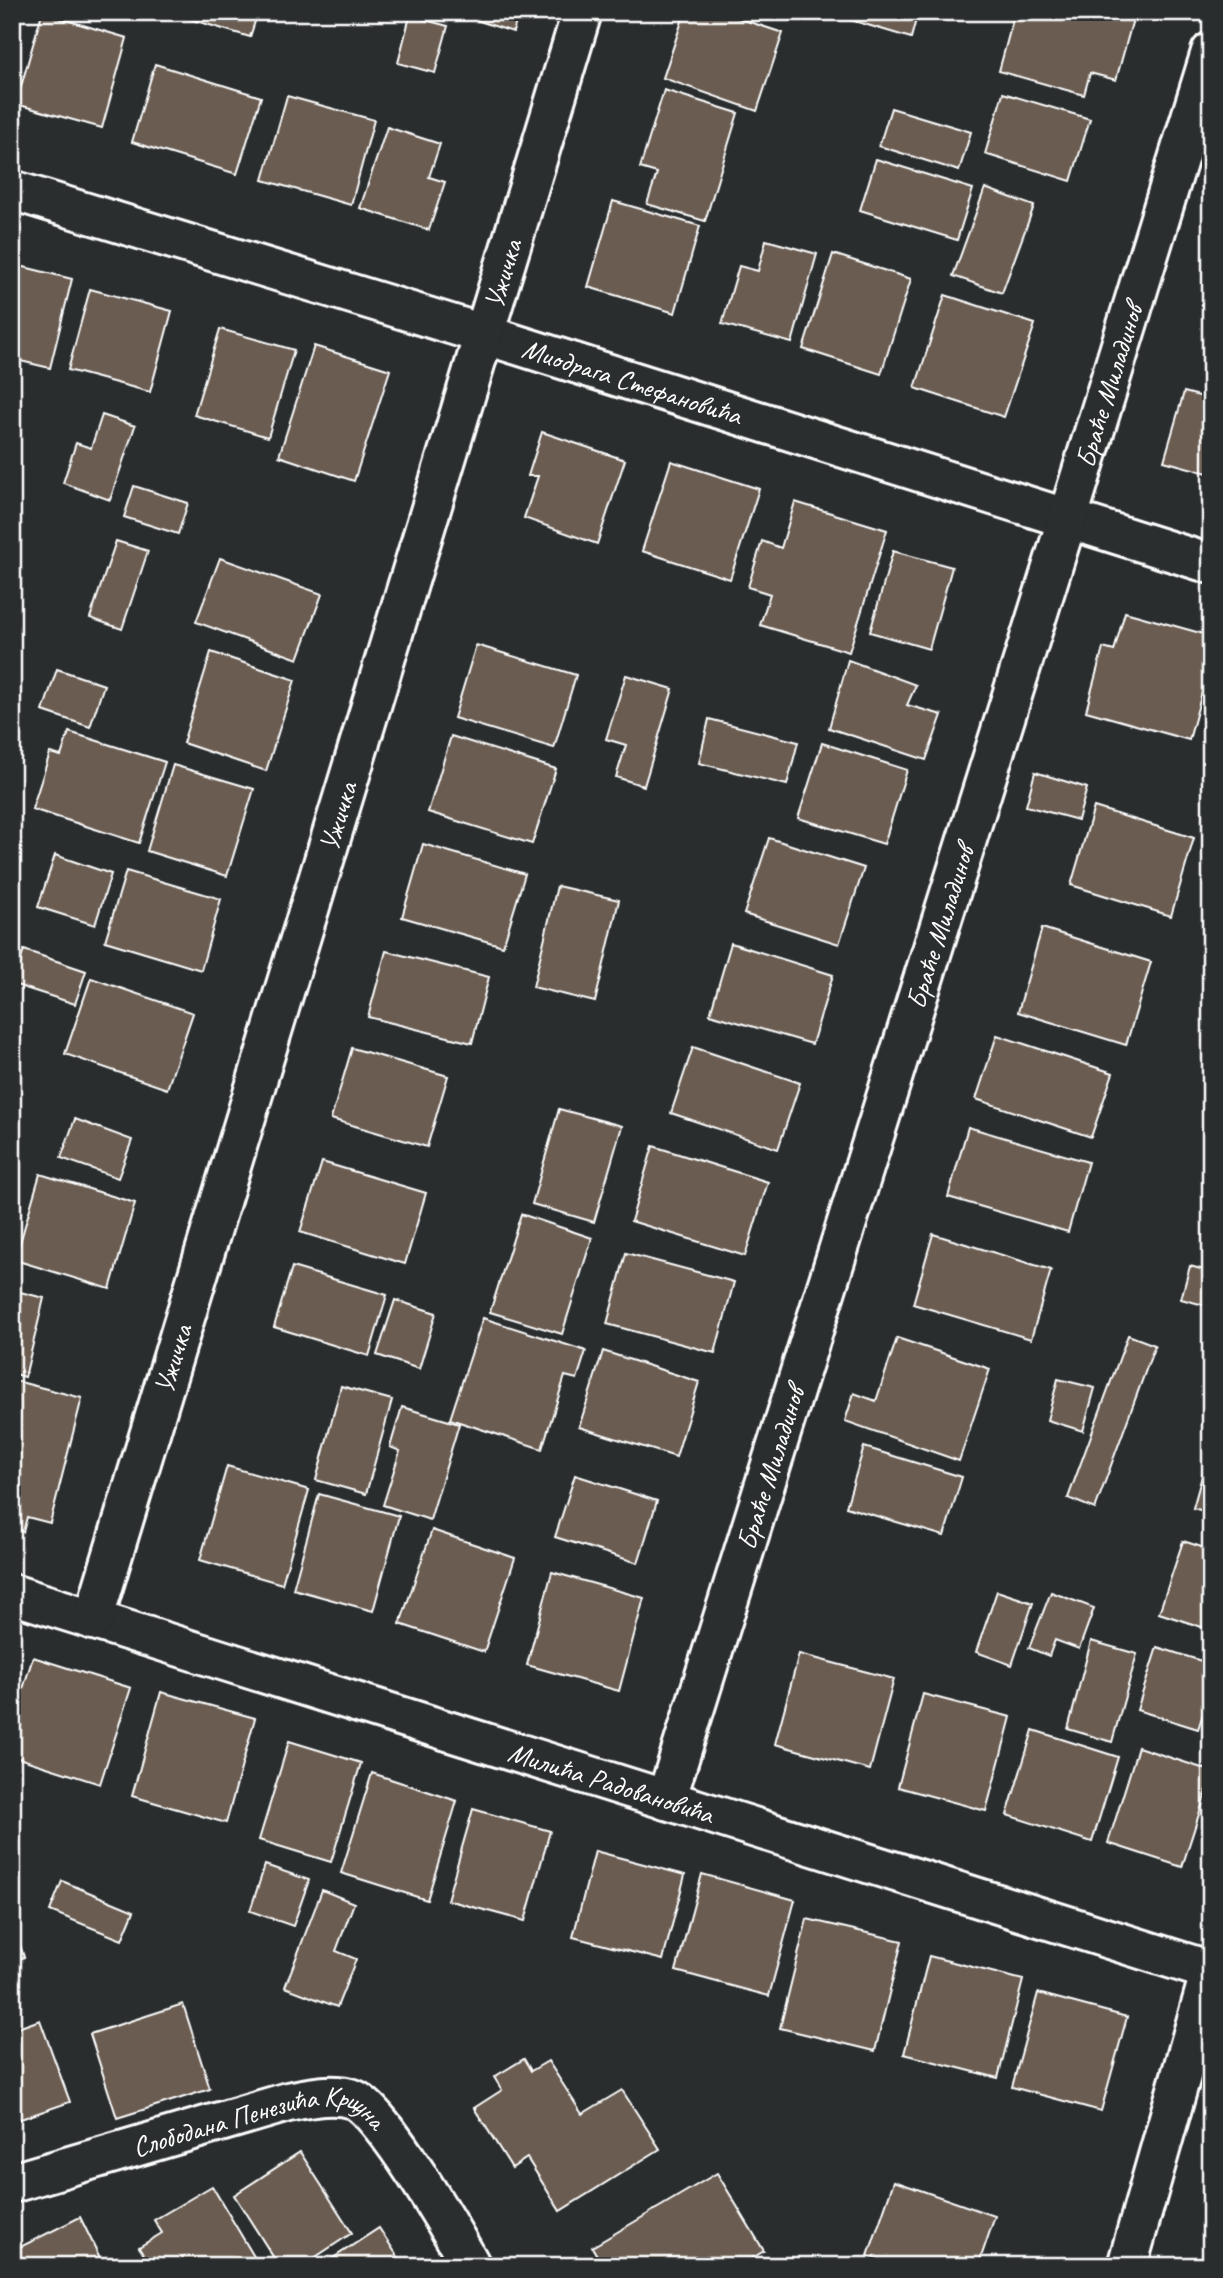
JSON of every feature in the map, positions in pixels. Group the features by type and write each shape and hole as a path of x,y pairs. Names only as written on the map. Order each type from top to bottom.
{"street":[{"name":"Ужичка","path":"93,1620 582,12"},
{"name":"Браће Миладинов","path":"666,1800 1211,52"},
{"name":"Миодрага Стефановића","path":"12,190 484,334 1211,564"},
{"name":"Милића Радовановића","path":"12,1594 1211,1971"},
{"path":"1127,2266 1211,1971"},
{"name":"Слободана Пенезића Крцуна","path":"12,2183 288,2102 335,2096 355,2099 372,2115 394,2143 442,2214 471,2266"}],"building":[{"path":"166,12 258,12 250,37"},
{"path":"451,12 519,12 513,32"},
{"path":"685,12 720,12 783,33 757,111 663,78"},
{"path":"824,12 918,12 911,38"},
{"path":"1015,12 1135,12 1116,80 1090,73 1084,95 999,71"},
{"path":"42,13 127,38 102,128 16,104"},
{"path":"410,16 448,26 435,73 398,63"},
{"path":"155,64 261,97 237,174 132,142"},
{"path":"664,90 738,113 705,221 647,204 657,173 640,168"},
{"path":"1003,93 1090,119 1071,181 985,154"},
{"path":"287,96 374,120 351,205 263,180"},
{"path":"891,108 971,132 959,171 879,146"},
{"path":"387,127 440,144 429,177 445,182 429,230 360,208"},
{"path":"876,159 973,189 957,240 860,210"},
{"path":"985,188 1034,206 1002,293 953,276"},
{"path":"613,201 700,226 675,313 588,287"},
{"path":"766,240 817,254 792,343 722,324 739,266 758,271"},
{"path":"833,254 911,279 881,374 803,349"},
{"path":"12,264 72,279 50,368 12,359"},
{"path":"90,289 172,311 150,392 68,370"},
{"path":"945,295 1035,324 1004,417 915,388"},
{"path":"220,329 294,350 268,437 194,415"},
{"path":"314,346 390,370 354,481 279,456"},
{"path":"1211,361 1211,382 1205,380"},
{"path":"1184,392 1211,399 1211,474 1164,461"},
{"path":"102,415 135,426 110,500 63,483 76,443 91,448"},
{"path":"542,432 625,460 597,544 524,518 538,476 528,476"},
{"path":"671,461 759,489 730,579 642,551"},
{"path":"134,486 188,503 178,534 124,517"},
{"path":"795,502 887,530 849,652 760,625 770,594 748,587 762,541 781,548"},
{"path":"116,541 148,551 122,629 90,618"},
{"path":"893,551 952,567 929,649 870,632"},
{"path":"220,558 322,594 298,659 196,622"},
{"path":"1125,612 1211,636 1211,660 1189,740 1086,711 1103,648 1114,651"},
{"path":"476,645 576,675 554,748 454,718"},
{"path":"211,652 295,680 266,771 183,743"},
{"path":"848,660 916,685 907,705 942,715 926,760 829,728"},
{"path":"57,669 104,685 90,727 43,711"},
{"path":"626,675 673,689 644,786 616,777 626,745 606,739"},
{"path":"1211,688 1211,715 1202,713"},
{"path":"709,719 798,742 787,785 699,763"},
{"path":"69,732 165,762 139,843 32,809 50,753 61,756"},
{"path":"451,736 556,769 532,844 428,812"},
{"path":"822,743 907,770 884,844 798,818"},
{"path":"173,765 254,789 227,876 147,851"},
{"path":"1035,772 1087,788 1078,820 1026,806"},
{"path":"1094,807 1194,838 1171,916 1071,885"},
{"path":"769,838 864,868 839,944 744,914"},
{"path":"423,844 525,874 503,946 402,917"},
{"path":"55,855 111,874 95,925 38,907"},
{"path":"126,871 221,899 201,970 105,941"},
{"path":"557,886 619,900 595,1002 533,987"},
{"path":"1042,928 1151,962 1126,1045 1018,1012"},
{"path":"731,943 833,975 812,1044 710,1014"},
{"path":"24,950 86,971 75,1004 13,984"},
{"path":"386,951 489,977 472,1043 368,1017"},
{"path":"91,978 193,1013 167,1089 65,1054"},
{"path":"997,1035 1113,1073 1091,1137 976,1099"},
{"path":"693,1047 800,1083 778,1149 671,1113"},
{"path":"352,1048 448,1076 427,1147 331,1119"},
{"path":"559,1109 622,1126 594,1222 532,1204"},
{"path":"75,1119 132,1140 118,1178 61,1158"},
{"path":"968,1127 1088,1162 1068,1232 948,1197"},
{"path":"653,1146 768,1182 745,1256 631,1221"},
{"path":"322,1162 426,1193 405,1264 300,1232"},
{"path":"40,1174 135,1203 110,1289 15,1260"},
{"path":"521,1214 592,1238 562,1334 490,1312"},
{"path":"933,1234 1051,1270 1031,1339 913,1304"},
{"path":"626,1253 734,1282 715,1353 607,1324"},
{"path":"1190,1266 1211,1272 1211,1307 1181,1299"},
{"path":"292,1267 387,1295 369,1356 274,1327"},
{"path":"12,1290 44,1298 25,1377 12,1373"},
{"path":"395,1300 436,1313 419,1369 377,1355"},
{"path":"483,1318 586,1351 577,1379 565,1376 542,1449 450,1419"},
{"path":"1128,1335 1155,1345 1095,1509 1068,1498"},
{"path":"897,1338 990,1369 959,1461 845,1421 854,1393 876,1401"},
{"path":"603,1351 699,1382 676,1457 579,1427"},
{"path":"1058,1379 1095,1388 1083,1431 1047,1420"},
{"path":"12,1380 82,1398 50,1523 27,1517 23,1532 12,1529"},
{"path":"341,1386 392,1400 366,1494 316,1480"},
{"path":"402,1407 459,1424 430,1520 383,1505 400,1451 390,1447"},
{"path":"1211,1444 1211,1513 1193,1508"},
{"path":"864,1447 962,1477 944,1536 846,1507"},
{"path":"227,1466 309,1490 282,1584 200,1560"},
{"path":"575,1475 657,1501 638,1563 555,1537"},
{"path":"319,1494 399,1516 373,1611 293,1589"},
{"path":"432,1530 515,1558 484,1652 400,1624"},
{"path":"1183,1541 1211,1550 1211,1630 1159,1613"},
{"path":"552,1572 644,1598 619,1691 527,1665"},
{"path":"997,1591 1033,1603 1012,1665 976,1652"},
{"path":"1051,1592 1094,1608 1079,1649 1055,1640 1049,1656 1029,1648"},
{"path":"1091,1641 1137,1654 1112,1742 1068,1729"},
{"path":"1157,1647 1211,1664 1211,1690 1198,1729 1137,1710"},
{"path":"799,1654 894,1679 870,1770 775,1744"},
{"path":"33,1657 131,1688 100,1784 12,1756 12,1724"},
{"path":"161,1692 255,1718 226,1823 132,1796"},
{"path":"923,1694 1011,1717 986,1811 898,1787"},
{"path":"1033,1730 1118,1757 1092,1842 1007,1815"},
{"path":"289,1741 361,1763 331,1862 259,1840"},
{"path":"1138,1747 1211,1771 1182,1867 1108,1843"},
{"path":"372,1773 457,1801 427,1900 341,1873"},
{"path":"473,1809 550,1831 525,1921 447,1900"},
{"path":"595,1851 685,1875 663,1960 573,1937"},
{"path":"265,1865 309,1880 293,1926 250,1911"},
{"path":"702,1874 795,1900 769,1996 676,1971"},
{"path":"62,1881 134,1911 122,1940 50,1911"},
{"path":"322,1890 354,1903 336,1951 356,1959 337,2007 285,1987"},
{"path":"807,1919 902,1941 875,2051 780,2028"},
{"path":"12,1921 24,1957 12,1961"},
{"path":"929,1956 1023,1980 998,2078 904,2054"},
{"path":"1038,1993 1127,2017 1101,2111 1012,2087"},
{"path":"183,2004 210,2089 117,2118 90,2034"},
{"path":"40,2020 70,2102 12,2122 12,2030"},
{"path":"524,2059 531,2071 548,2061 582,2114 622,2090 660,2149 560,2211 527,2158 512,2168 474,2108 502,2090 494,2077"},
{"path":"300,2152 352,2233 302,2266 279,2266 234,2195"},
{"path":"717,2173 764,2251 739,2266 603,2266 592,2247"},
{"path":"894,2181 995,2216 978,2266 897,2266 868,2256"},
{"path":"212,2186 259,2265 151,2266 139,2247 162,2233 154,2220"},
{"path":"80,2217 104,2266 13,2266 12,2251"},
{"path":"379,2228 404,2266 321,2266"}]}
